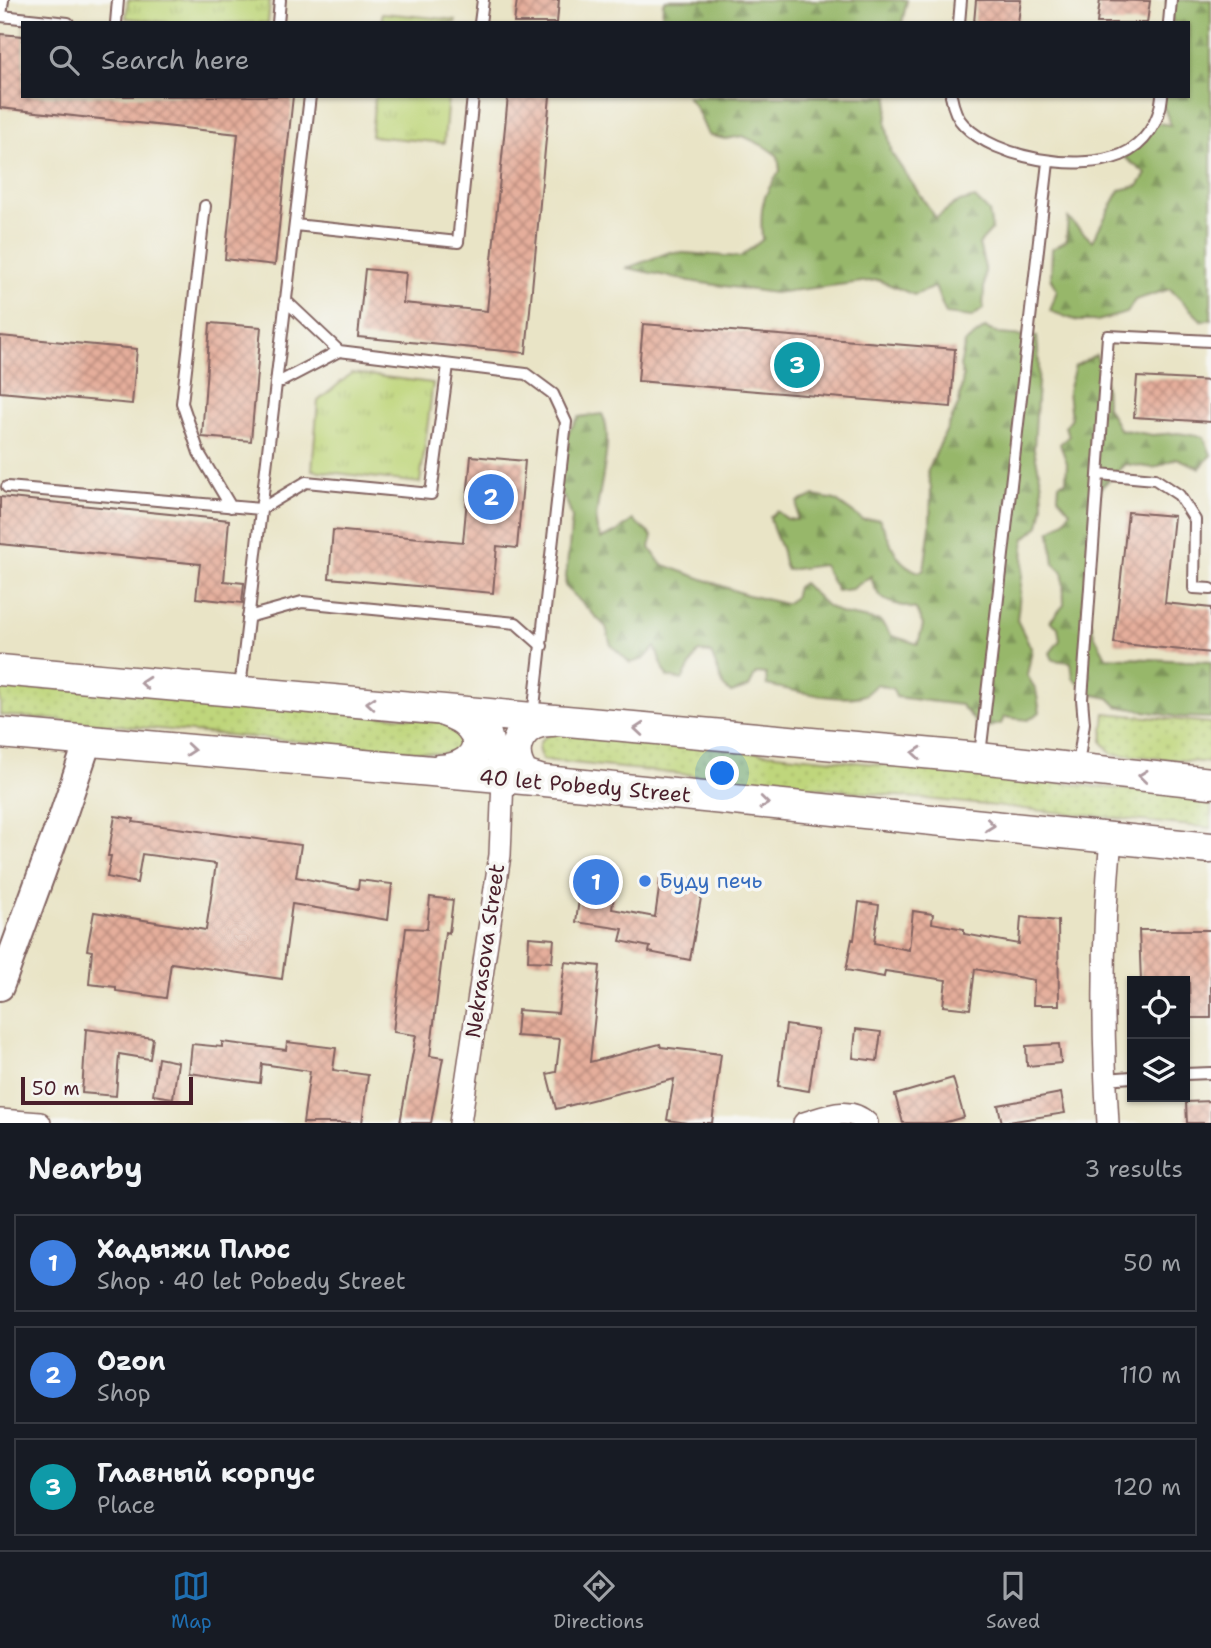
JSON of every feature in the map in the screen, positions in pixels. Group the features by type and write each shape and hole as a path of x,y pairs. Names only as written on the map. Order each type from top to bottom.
{"main road":[{"path":"0,670 979,758 1211,783"},
{"path":"428,770 452,769 464,765 471,760 475,752 477,739 467,721 439,709"},
{"path":"545,720 526,729 516,748 515,759 523,775 545,781"},
{"name":"40 let Pobedy Street","path":"0,733 545,781 1211,848"}],"street":[{"name":"Nekrasova Street","path":"460,1123 500,855 503,778 485,714"},
{"path":"0,987 88,741"},
{"path":"1108,1123 1105,1079 1104,913 1111,838"},
{"path":"804,1123 844,1112 860,1116 867,1123"},
{"path":"0,1120 40,1123"}],"lane":[{"path":"3,0 1,16 49,21"},
{"path":"116,21 118,0"},
{"path":"278,21 281,0"},
{"path":"480,21 483,0"},
{"path":"959,21 961,0"},
{"path":"1169,21 1171,0"},
{"path":"239,691 310,98"},
{"path":"295,225 458,242 473,98"},
{"path":"951,98 954,109 964,125 981,138 1016,153 1048,162 1094,160 1122,155 1154,127 1161,98"},
{"path":"979,758 1048,162"},
{"path":"205,206 182,403 199,453 231,507"},
{"path":"285,300 339,351"},
{"path":"1078,769 1084,723 1082,699 1108,336 1211,341"},
{"path":"276,384 339,351 526,374 553,394 566,422 542,646 545,720"},
{"path":"7,487 261,509 306,482 431,494 449,365"},
{"path":"1099,474 1155,479 1179,495 1195,520 1194,588 1211,589"},
{"path":"248,617 302,602 516,623 542,646"},
{"path":"1190,1074 1211,1073"},
{"path":"1105,1079 1127,1077"}],"green space":[{"path":"128,0 270,0 268,21 152,21 126,18"},
{"path":"666,0 907,0 902,21 662,21 663,3"},
{"path":"1166,0 1211,0 1211,319 1202,321 1170,289 1135,300 1127,313 1097,321 1077,321 1050,311 1057,290 1051,277 1052,249 1066,241 1068,218 1092,241 1120,190 1138,186 1146,174 1123,156 1151,122 1171,125 1160,98 1190,98 1190,21 1172,21"},
{"path":"382,13 456,20 456,21 382,21"},
{"path":"375,98 448,98 444,143 371,136"},
{"path":"688,98 889,98 886,124 892,154 936,218 956,203 975,198 989,212 992,230 979,244 985,268 983,309 972,317 946,314 935,287 914,295 878,280 774,293 695,282 627,268 670,252 740,257 762,240 763,203 780,171 778,156 743,136 725,139 708,135"},
{"path":"985,328 999,334 1037,337 1039,365 1034,449 1042,485 1043,505 1039,526 1024,539 1017,620 1032,650 1027,675 1036,690 1040,712 1028,720 1004,717 1001,724 981,729 961,705 896,697 893,689 877,684 864,695 830,697 767,685 766,674 756,673 749,687 731,693 724,687 711,653 698,652 682,680 667,677 655,647 644,659 630,663 611,645 606,627 565,586 572,518 556,485 561,442 579,417 602,414 607,438 596,523 601,539 617,532 633,520 652,536 650,548 661,564 744,594 785,604 794,598 797,587 803,583 827,606 842,614 880,621 892,636 918,644 923,625 916,609 886,601 877,592 871,576 852,589 837,591 823,565 787,570 770,517 777,511 787,519 797,520 798,502 814,496 835,500 863,520 879,519 903,563 919,572 924,570 930,527 931,488 927,472 959,403 963,377 960,366 965,343"},
{"path":"1096,355 1105,383 1106,405 1119,429 1152,435 1178,433 1204,437 1211,455 1200,468 1177,458 1154,468 1125,464 1101,488 1086,602 1094,634 1106,657 1211,662 1211,718 1178,717 1117,706 1109,698 1090,694 1073,678 1071,662 1053,660 1050,653 1060,640 1058,627 1050,621 1064,605 1063,572 1054,564 1050,532 1064,521 1070,511 1058,497 1059,484 1066,481 1067,463 1060,444 1069,436 1065,427 1071,419 1068,391 1075,366"},
{"path":"352,373 433,383 420,483 312,470 318,401"},
{"path":"0,680 445,721 463,740 456,752 442,754 0,715"},
{"path":"1105,713 1211,723 1211,763 1112,754 1102,742"},
{"path":"558,732 1211,798 1211,828 543,760 539,749 541,741"}],"building":[{"path":"517,0 559,0 557,21 514,21"},
{"path":"976,0 1021,0 1018,21 974,21"},
{"path":"1100,0 1150,1 1147,21 1097,21"},
{"path":"0,34 21,36 21,98 293,98 275,265 225,259 238,134 0,108"},
{"path":"508,98 550,98 526,353 358,337 365,269 406,273 403,303 487,311"},
{"path":"210,323 261,327 251,441 202,437"},
{"path":"643,324 955,349 951,407 638,381"},
{"path":"0,336 137,349 132,404 0,392"},
{"path":"1137,377 1211,381 1211,422 1134,417"},
{"path":"471,456 525,461 517,548 497,546 493,593 329,578 333,530 463,542"},
{"path":"0,497 229,520 224,581 244,583 242,603 196,598 200,564 0,544"},
{"path":"1128,512 1174,516 1165,603 1211,608 1211,653 1114,643"},
{"path":"115,816 134,819 133,822 301,845 296,877 358,889 359,880 392,884 388,920 292,904 282,979 171,963 166,998 89,984 92,951 87,950 94,912 206,930 216,864 142,854 137,883 107,877"},
{"path":"583,870 617,875 612,909 655,917 661,875 704,881 690,960 649,952 650,947 620,941 623,929 576,922"},
{"path":"430,897 453,900 449,933 445,932 430,1056 443,1058 431,1123 400,1123 416,1035 393,1032 406,928 427,929"},
{"path":"859,902 879,905 874,943 909,950 913,911 933,914 932,923 964,929 964,934 1019,944 1021,917 1058,921 1059,1005 1033,1005 1034,980 975,969 970,1009 943,1006 946,980 885,971 884,977 846,970 852,939 854,940"},
{"path":"1139,930 1211,930 1211,1018 1190,1018 1190,976 1141,976"},
{"path":"529,937 554,939 552,962 528,961"},
{"path":"565,962 600,966 590,1062 660,1044 661,1047 721,1054 712,1123 667,1120 674,1079 556,1109 547,1074 556,1072 560,1039 516,1036 518,1010 558,1013"},
{"path":"786,1025 818,1030 809,1091 778,1086"},
{"path":"86,1029 153,1038 150,1059 119,1054 116,1096 82,1093"},
{"path":"856,1029 881,1032 877,1061 853,1058"},
{"path":"222,1042 286,1050 287,1042 336,1048 333,1070 368,1075 362,1123 303,1123 310,1071 262,1064 260,1083 189,1073 192,1044 222,1047"},
{"path":"1059,1044 1061,1063 1027,1066 1026,1046"},
{"path":"158,1058 178,1062 173,1098 153,1095"},
{"path":"953,1078 964,1117 943,1123 903,1123 895,1095"},
{"path":"1061,1093 1065,1113 1002,1123 998,1105"},
{"path":"1211,1101 1211,1123 1187,1123 1186,1102"}],"place":[{"name":"Главный корпус","path":"797,365"},
{"name":"Ozon","path":"491,497"},
{"name":"Буду печь","path":"645,881"},
{"name":"Хадыжи Плюс","path":"596,882"}]}
